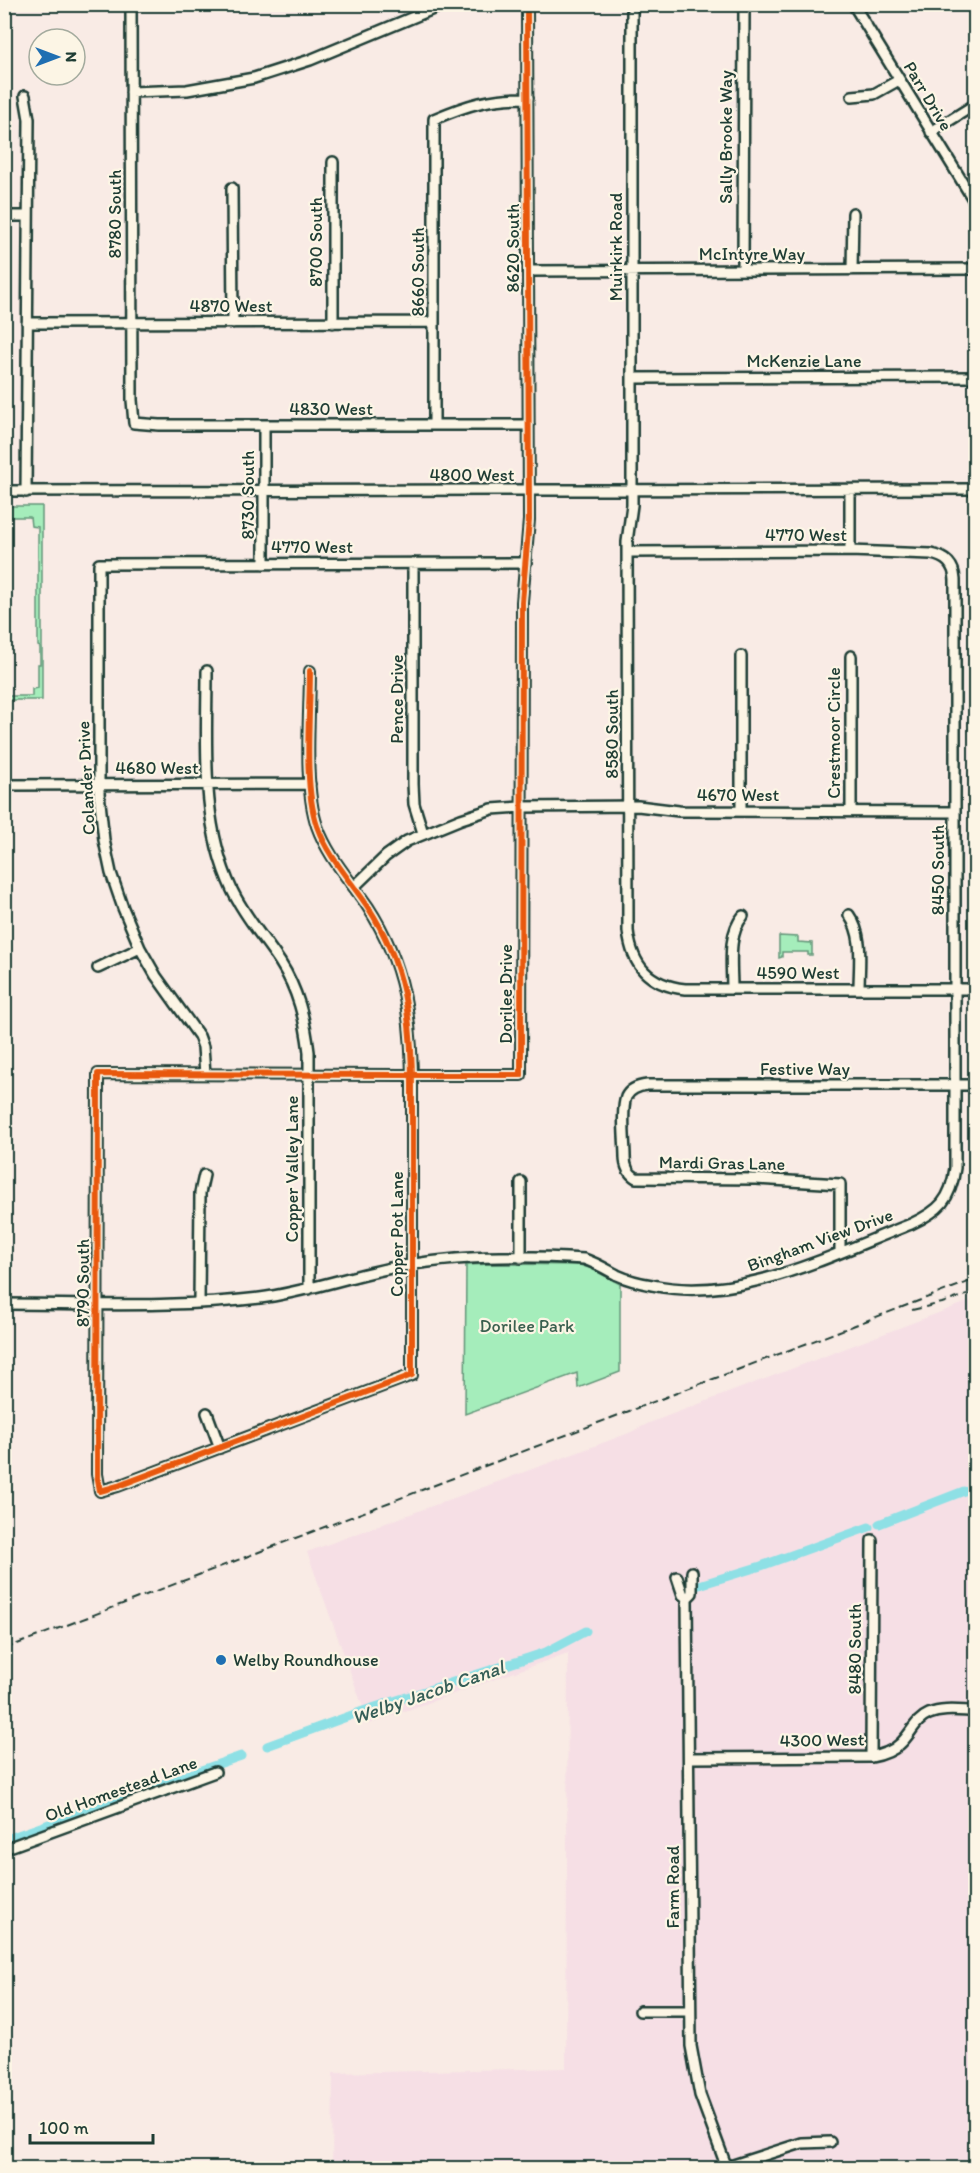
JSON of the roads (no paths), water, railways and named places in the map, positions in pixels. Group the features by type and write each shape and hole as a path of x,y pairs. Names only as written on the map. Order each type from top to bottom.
{"street":[{"name":"8780 South","path":"131,4 134,423"},
{"name":"8620 South","path":"527,4 529,491"},
{"name":"Muirkirk Road","path":"632,4 632,490"},
{"name":"Sally Brooke Way","path":"743,270 744,4"},
{"name":"Parr Drive","path":"853,4 975,204"},
{"path":"131,92 186,90 254,78 310,60 442,5"},
{"path":"852,96 874,94 899,80"},
{"path":"25,96 29,119 26,492"},
{"name":"8660 South","path":"434,425 434,119 492,99 528,98"},
{"path":"931,132 975,104"},
{"name":"8700 South","path":"333,162 333,322"},
{"path":"232,188 232,323"},
{"path":"852,270 853,213"},
{"path":"4,216 28,216"},
{"name":"McIntyre Way","path":"528,271 975,269"},
{"name":"4870 West","path":"27,324 434,322"},
{"name":"McKenzie Lane","path":"632,378 975,377"},
{"name":"4830 West","path":"134,423 159,425 529,425"},
{"name":"8730 South","path":"264,425 264,564"},
{"name":"4800 West","path":"4,492 975,489"},
{"name":"8580 South","path":"632,490 628,552 628,931 634,957 646,974"},
{"path":"850,490 850,551"},
{"name":"Dorilee Drive","path":"98,1074 520,1076 522,602 529,520 529,491"},
{"name":"4770 West","path":"628,552 850,551 931,554 948,560"},
{"name":"8450 South","path":"948,560 955,573 953,1182"},
{"name":"Pence Drive","path":"413,563 413,797 423,833"},
{"name":"4770 West","path":"99,564 526,563"},
{"name":"Colander Drive","path":"99,564 99,784 102,822 111,873 140,948 156,976 199,1036 203,1047 205,1074"},
{"path":"741,656 741,811"},
{"name":"Crestmoor Circle","path":"851,656 851,811"},
{"name":"Copper Valley Lane","path":"207,671 209,808 220,859 232,891 248,920 280,961 295,989 305,1019 309,1052 309,1289"},
{"name":"Copper Pot Lane","path":"100,1491 412,1375 410,1022 400,975 384,935 354,887 335,863 322,838 312,806 310,671"},
{"name":"4680 West","path":"4,785 310,784"},
{"name":"4670 West","path":"354,887 395,849 423,833 482,812 521,807 628,806 679,811 955,812"},
{"path":"849,915 859,934 859,989"},
{"path":"732,989 732,934 742,916"},
{"path":"98,968 140,948"},
{"name":"4590 West","path":"646,974 673,988 975,989"},
{"name":"8790 South","path":"98,1074 97,1474 100,1491"},
{"name":"Festive Way","path":"635,1088 647,1085 975,1085"},
{"name":"Mardi Gras Lane","path":"635,1088 626,1097 625,1105 625,1164 630,1175 636,1178 756,1179 840,1184 840,1251"},
{"path":"199,1303 200,1193 204,1176"},
{"path":"521,1182 521,1258"},
{"name":"Bingham View Drive","path":"4,1304 199,1303 263,1297 309,1289 363,1274 412,1264 467,1258 584,1259 636,1282 676,1289 737,1286 762,1280 929,1216 942,1205 950,1193 953,1182"},
{"path":"207,1413 220,1448"},
{"name":"8480 South","path":"871,1757 872,1540"},
{"path":"677,1577 683,1595 687,1598 692,1593 692,1572"},
{"name":"Farm Road","path":"687,1598 690,2046 696,2080 727,2168"},
{"name":"4300 West","path":"689,1758 871,1757 886,1753 900,1744 916,1723 930,1714 945,1711 975,1711"},
{"name":"Old Homestead Lane","path":"4,1849 216,1772"},
{"path":"640,2011 690,2011"},
{"path":"727,2168 802,2144 830,2142"}],"waterway":[{"name":"Welby Jacob Canal","path":"879,1524 964,1491"},
{"name":"Welby Jacob Canal","path":"696,1586 761,1566 869,1527"},
{"name":"Welby Jacob Canal","path":"267,1746 363,1711 546,1652 586,1631"},
{"name":"Welby Jacob Canal","path":"4,1840 241,1756"}],"railway":[{"path":"4,1649 976,1279"},
{"path":"912,1310 976,1292"}],"place":[{"name":"Welby Roundhouse","path":"221,1660"}],"park label":[{"name":"Dorilee Park","path":"527,1326"}]}
